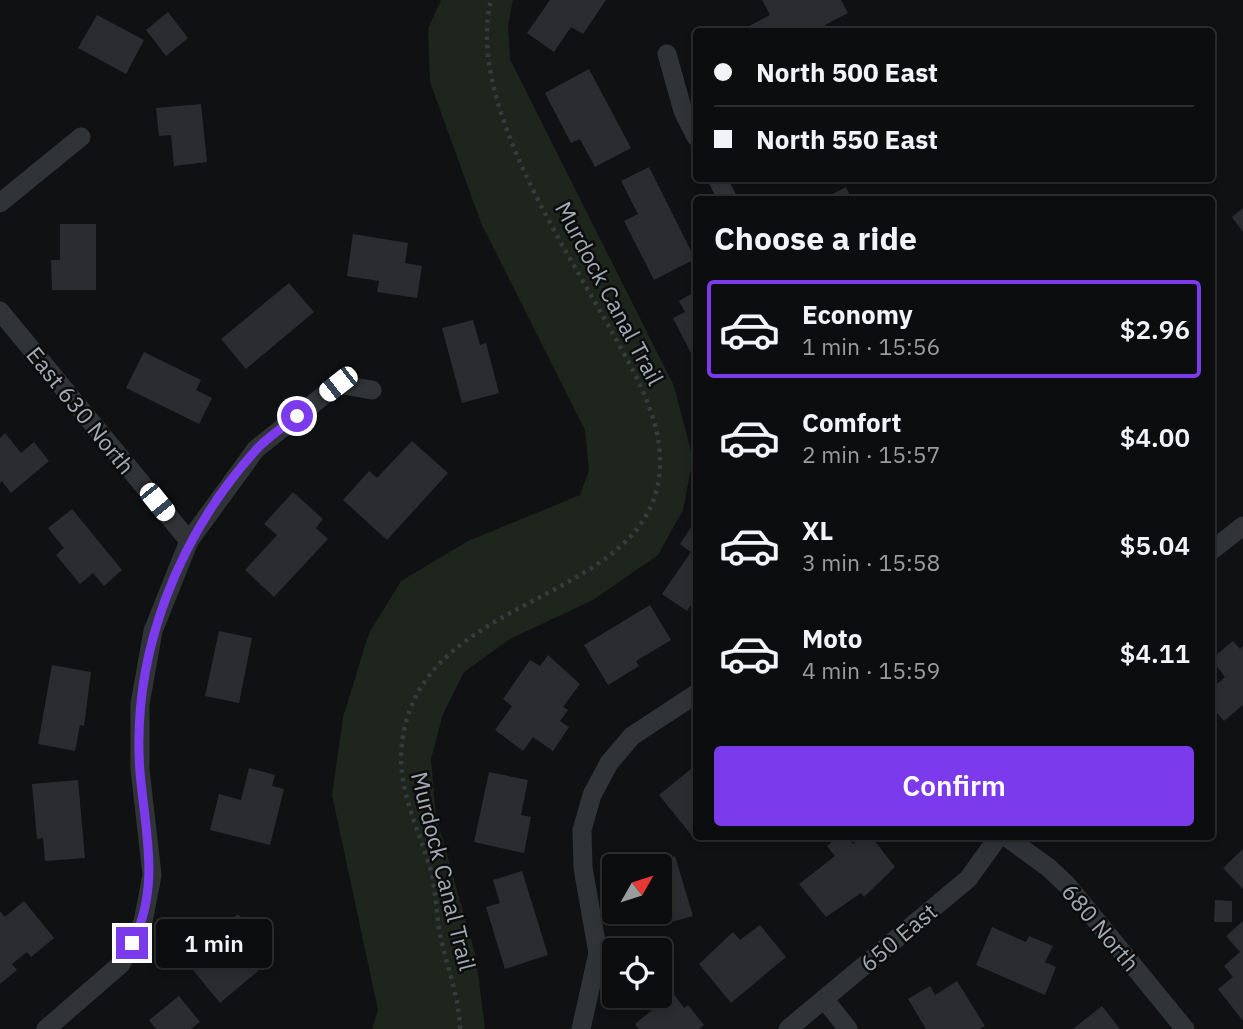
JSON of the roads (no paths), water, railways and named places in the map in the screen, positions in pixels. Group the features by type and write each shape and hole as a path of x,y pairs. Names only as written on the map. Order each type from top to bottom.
{"street":[{"path":"667,54 683,111 693,131"},
{"path":"0,203 81,137"},
{"name":"East 630 North","path":"0,311 189,541"},
{"path":"46,1029 121,964 143,922 152,875 140,769 140,704 153,631 189,541 256,449 338,384 372,390"},
{"path":"1215,548 1243,526"},
{"path":"581,1029 598,953 583,868 582,830 592,795 609,763 632,736 693,696"},
{"name":"650 East","path":"788,1029 968,879 996,840"},
{"name":"680 North","path":"1010,840 1068,886 1185,1029"},
{"path":"824,999 848,1029"}]}
